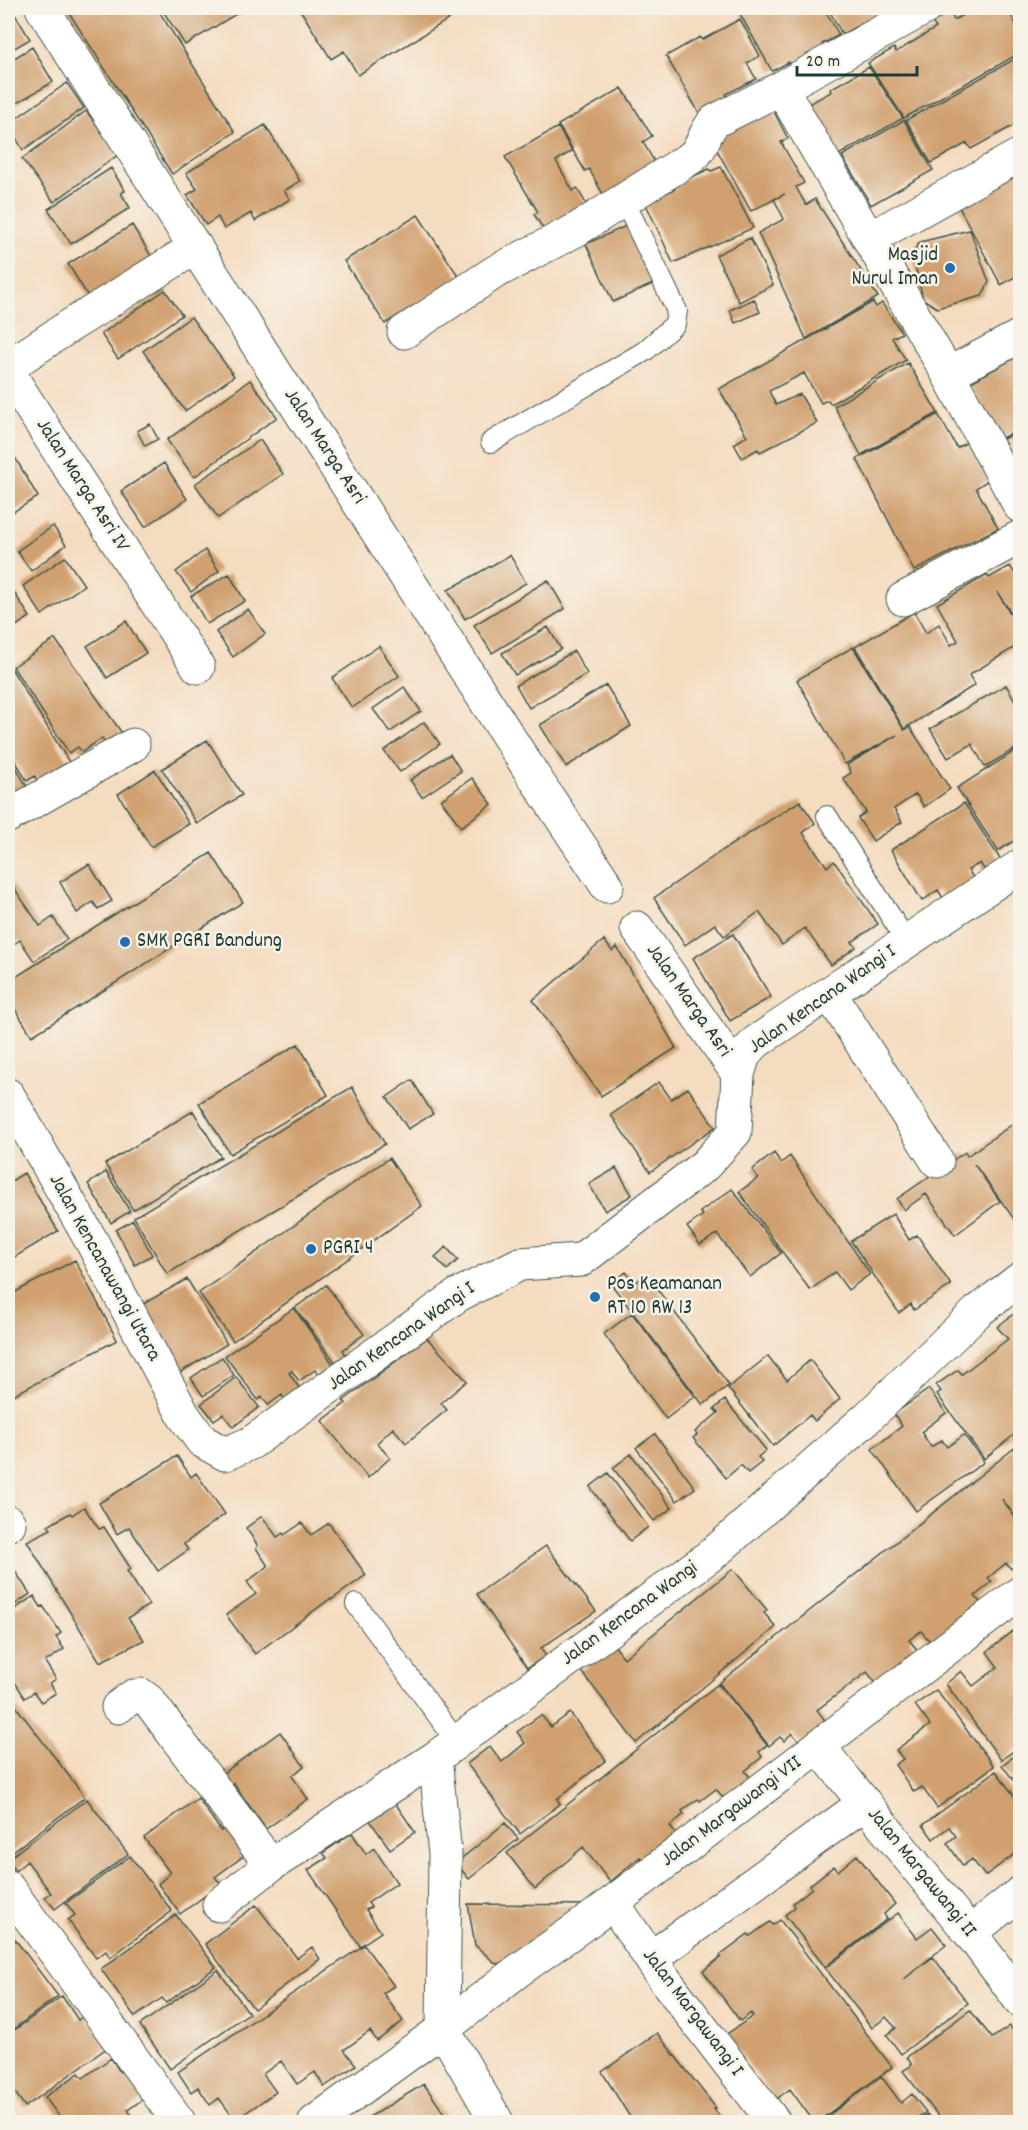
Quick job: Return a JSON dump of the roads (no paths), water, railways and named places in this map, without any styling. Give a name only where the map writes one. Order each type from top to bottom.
[{"type":"street","name":"Jalan Marga Asri","points":[[42,8],[527,765],[607,885]]},
{"type":"street","points":[[404,332],[495,272],[567,236],[694,156],[715,121],[782,88],[925,8]]},
{"type":"street","points":[[782,88],[948,374],[1020,506]]},
{"type":"street","points":[[869,239],[1020,156]]},
{"type":"street","name":"Jalan Marga Asri IV","points":[[196,247],[21,358],[12,367],[13,380],[198,667]]},
{"type":"street","points":[[948,374],[1020,336]]},
{"type":"street","points":[[903,599],[1020,537]]},
{"type":"street","points":[[8,816],[133,745]]},
{"type":"street","name":"Jalan Kencana Wangi I","points":[[202,1441],[225,1454],[251,1443],[458,1294],[488,1278],[520,1263],[581,1260],[705,1165],[735,1132],[738,1074],[744,1055],[756,1042],[1020,866]]},
{"type":"street","name":"Jalan Marga Asri","points":[[637,928],[738,1074]]},
{"type":"street","points":[[830,994],[937,1161]]},
{"type":"street","name":"Jalan Kencanawangi Utara","points":[[8,1095],[92,1242],[184,1416],[202,1441]]},
{"type":"street","name":"Jalan Kencana Wangi","points":[[219,1905],[271,1865],[446,1750],[715,1552],[867,1418],[977,1312],[1020,1279]]},
{"type":"street","name":"Jalan Margawangi VII","points":[[315,2122],[613,1903],[1020,1593]]},
{"type":"street","points":[[118,1707],[133,1696],[141,1695],[149,1701],[271,1865]]},
{"type":"street","name":"Jalan Margawangi II","points":[[819,1747],[970,1933],[1020,2000]]},
{"type":"street","points":[[446,1750],[443,2029],[497,2122]]},
{"type":"street","points":[[651,1958],[865,1803]]},
{"type":"street","points":[[8,1888],[179,2122]]},
{"type":"street","points":[[970,1933],[1020,1893]]},
{"type":"street","name":"Jalan Margawangi I","points":[[613,1903],[651,1958],[774,2122]]},
{"type":"lane","points":[[491,442],[645,351],[675,324],[677,312],[624,200]]},
{"type":"lane","points":[[827,816],[907,942]]},
{"type":"lane","points":[[356,1604],[446,1750]]},
{"type":"place","name":"Masjid Nurul Iman","points":[[950,268]]},
{"type":"place","name":"SMK PGRI Bandung","points":[[125,942]]},
{"type":"place","name":"PGRI 4","points":[[311,1249]]},
{"type":"place","name":"Pos Keamanan RT 10 RW 13","points":[[595,1297]]}]
